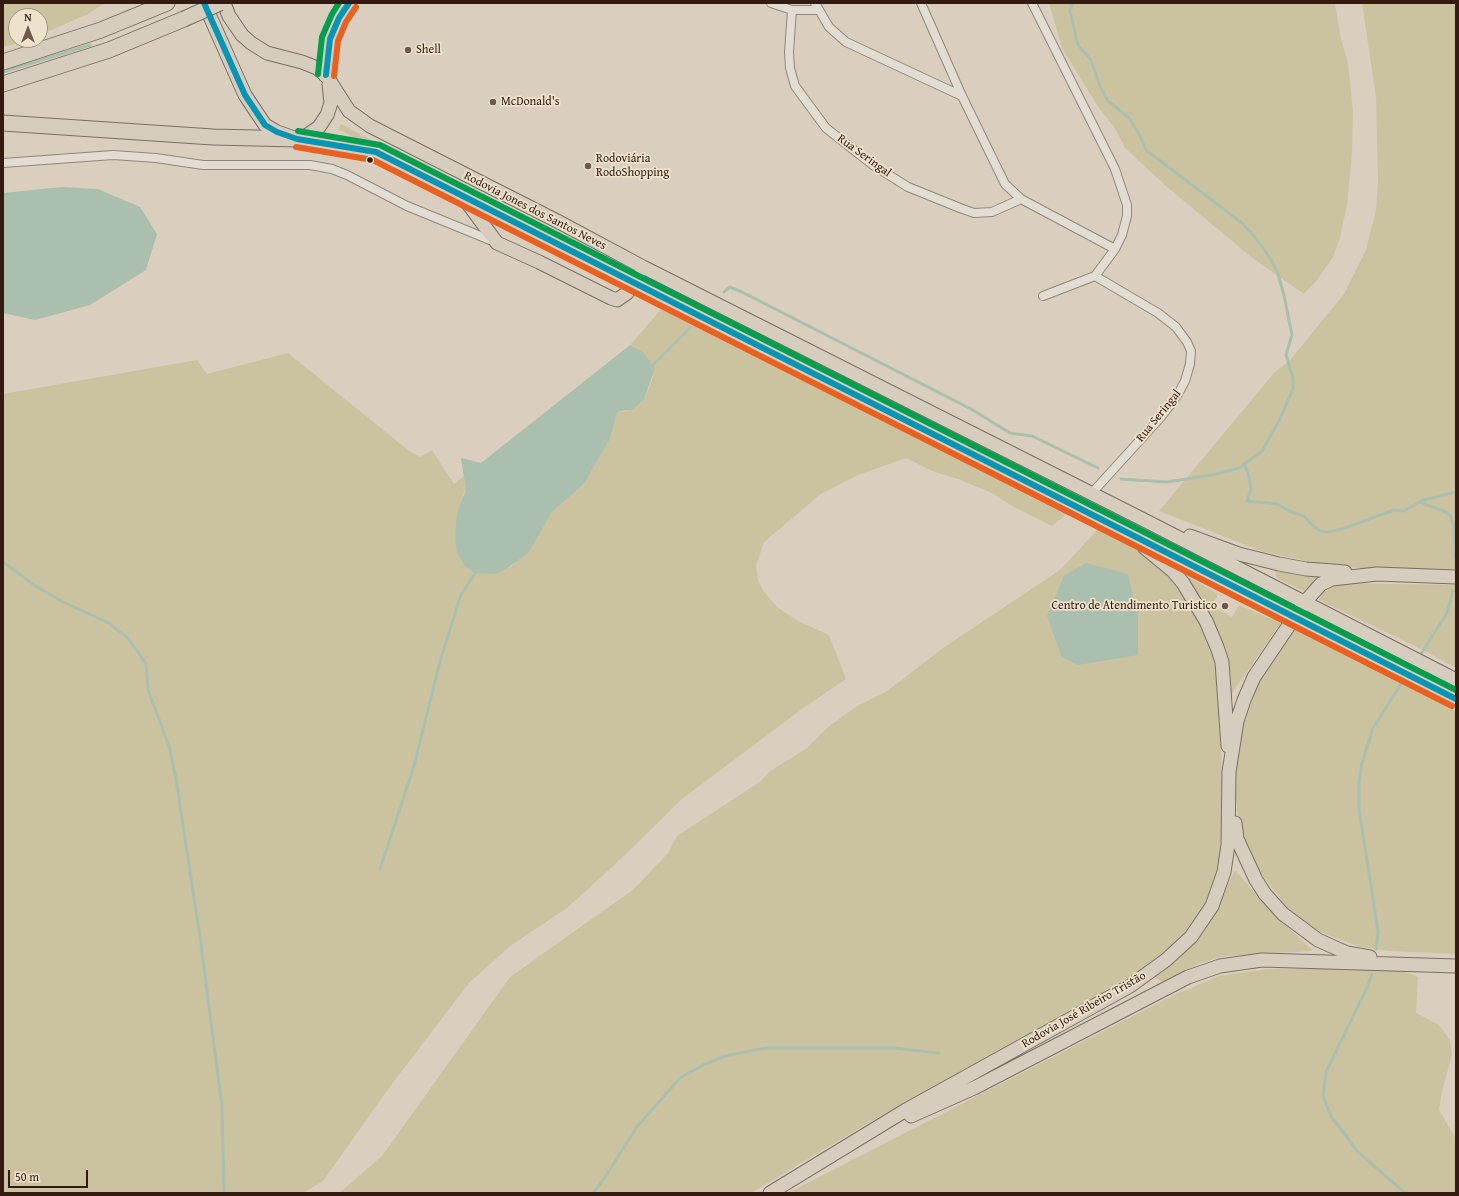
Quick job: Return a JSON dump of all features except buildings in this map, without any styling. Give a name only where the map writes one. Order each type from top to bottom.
[{"type":"highway","points":[[3,62],[95,32],[168,3]]},
{"type":"highway","points":[[3,84],[109,50],[220,3]]},
{"type":"highway","points":[[326,75],[330,39],[339,18],[349,3]]},
{"type":"highway","points":[[3,123],[213,138],[297,139]]},
{"type":"main road","name":"Rodovia Jones dos Santos Neves","points":[[204,3],[245,95],[265,125],[277,132],[297,139],[376,152],[1456,699]]},
{"type":"main road","name":"Rodovia Jones dos Santos Neves","points":[[224,3],[229,16],[242,35],[260,50],[307,64],[326,75],[349,111],[370,126],[559,222],[643,267],[1146,521],[1456,680]]},
{"type":"main road","points":[[297,139],[306,136],[319,127],[327,115],[331,103],[330,90],[326,75]]},
{"type":"main road","points":[[460,194],[497,243],[617,300],[627,293],[643,267]]},
{"type":"main road","points":[[1146,521],[1239,554],[1279,564],[1306,569],[1377,574]]},
{"type":"main road","points":[[1130,534],[1173,571],[1183,583],[1206,621],[1217,647],[1222,662],[1229,772]]},
{"type":"main road","name":"Rodovia José Ribeiro Tristão","points":[[770,1193],[906,1110],[1130,986],[1166,960],[1192,936],[1212,906],[1224,872],[1228,845],[1229,772],[1237,721],[1254,677],[1296,617],[1304,603],[1320,584],[1332,579],[1377,574],[1456,577]]},
{"type":"main road","points":[[1229,785],[1237,839],[1256,880],[1265,894],[1283,914],[1318,940],[1347,953],[1428,965]]},
{"type":"main road","name":"Rodovia José Ribeiro Tristão","points":[[870,1132],[909,1117],[974,1088],[1145,998],[1188,977],[1220,966],[1262,960],[1456,966]]},
{"type":"street","points":[[771,3],[792,10],[809,11],[817,6],[829,27],[846,42],[962,96]]},
{"type":"street","points":[[921,3],[962,96],[1005,184],[1021,199],[1115,249]]},
{"type":"street","points":[[1032,3],[1111,162],[1123,190],[1127,205],[1127,216],[1122,235],[1115,249],[1095,276],[1044,296]]},
{"type":"street","name":"Rua Seringal","points":[[792,10],[789,52],[790,68],[795,86],[826,128],[873,165],[908,187],[960,208],[974,213],[984,213],[1002,208],[1021,199]]},
{"type":"street","points":[[3,163],[113,155],[156,158],[203,165],[310,165],[332,169],[347,175],[407,206],[497,243]]},
{"type":"street","name":"Rua Seringal","points":[[1092,494],[1161,417],[1178,394],[1185,381],[1190,364],[1191,351],[1187,342],[1176,327],[1158,313],[1095,276]]},
{"type":"shaded area","points":[[3,3],[105,3],[88,14],[48,32],[48,8],[8,8],[8,46],[3,47]]},
{"type":"shaded area","points":[[1049,3],[1335,3],[1340,35],[1348,63],[1353,111],[1352,154],[1347,204],[1340,238],[1333,257],[1317,280],[1304,294],[1255,260],[1167,187],[1125,148],[1115,128],[1098,107],[1062,48]]},
{"type":"shaded area","points":[[1362,3],[1456,3],[1456,569],[1374,569],[1334,566],[1293,558],[1261,551],[1159,511],[1274,373],[1290,360],[1344,294],[1366,250],[1376,210],[1378,179],[1376,97]]},
{"type":"shaded area","points":[[341,124],[630,273],[626,278],[338,129]]},
{"type":"shaded area","points":[[62,187],[98,189],[140,207],[157,234],[146,270],[90,305],[35,320],[3,313],[3,193]]},
{"type":"shaded area","points":[[644,276],[1294,605],[1291,609],[640,283]]},
{"type":"shaded area","points":[[665,305],[1069,512],[1052,526],[1014,507],[992,493],[958,479],[932,471],[906,458],[858,475],[821,494],[764,542],[756,566],[758,580],[763,590],[777,607],[798,621],[829,635],[846,679],[802,709],[682,799],[624,856],[567,908],[510,946],[469,983],[389,1088],[323,1181],[303,1193],[3,1193],[3,394],[197,360],[207,374],[288,353],[408,450],[420,457],[432,450],[454,484],[464,476],[466,490],[463,495],[455,539],[495,574],[514,564],[535,540],[552,512],[584,484],[610,439],[616,412],[627,411],[644,399],[653,377],[636,348],[630,345]]},
{"type":"shaded area","points":[[630,345],[643,352],[655,368],[644,399],[633,409],[617,412],[610,439],[584,484],[552,512],[529,552],[505,570],[495,574],[474,573],[465,566],[457,553],[455,539],[457,513],[466,490],[461,458],[481,463]]},
{"type":"shaded area","points":[[1100,527],[1125,538],[1174,580],[1193,606],[1216,660],[1219,682],[1224,845],[1211,897],[1197,922],[1154,962],[1027,1038],[887,1112],[751,1193],[339,1193],[382,1156],[510,977],[634,889],[668,853],[677,836],[761,781],[769,772],[807,748],[828,727],[857,706],[887,691],[943,648],[1060,570]]},
{"type":"shaded area","points":[[1086,563],[1128,574],[1138,615],[1138,655],[1078,665],[1062,657],[1047,616],[1064,576]]},
{"type":"shaded area","points":[[1275,571],[1318,577],[1304,591],[1277,578]]},
{"type":"shaded area","points":[[1188,577],[1218,594],[1212,606],[1232,617],[1239,605],[1281,623],[1230,696],[1225,654],[1198,593]]},
{"type":"shaded area","points":[[1339,583],[1456,585],[1456,668],[1423,650],[1319,600],[1323,591]]},
{"type":"shaded area","points":[[1316,616],[1456,688],[1456,695],[1313,621]]},
{"type":"shaded area","points":[[1306,627],[1456,711],[1456,954],[1390,951],[1360,947],[1321,932],[1289,910],[1259,871],[1239,827],[1234,779],[1243,725],[1259,683],[1292,629]]},
{"type":"shaded area","points":[[1235,870],[1269,909],[1313,951],[1224,956],[1198,964],[1162,982],[1156,979],[1157,973],[1220,902]]},
{"type":"shaded area","points":[[1318,968],[1403,971],[1418,977],[1416,1013],[1439,1025],[1450,1040],[1452,1055],[1442,1092],[1439,1110],[1456,1139],[1456,1193],[788,1193],[1174,995],[1219,976],[1268,969]]},
{"type":"waterway","points":[[1072,3],[1070,11],[1078,45],[1091,60],[1100,86],[1108,101],[1129,118],[1140,136],[1146,150],[1242,223],[1255,237],[1272,261],[1277,271],[1284,295],[1292,335],[1286,355],[1293,378],[1293,389],[1280,419],[1262,451],[1239,468],[1212,475],[1167,482],[1121,479]]},
{"type":"waterway","points":[[3,72],[90,45]]},
{"type":"waterway","points":[[724,292],[730,287],[742,292],[971,409],[1010,433],[1032,436],[1098,468]]},
{"type":"waterway","points":[[651,367],[690,328]]},
{"type":"waterway","points":[[1244,464],[1249,476],[1251,489],[1247,501],[1277,504],[1289,511],[1304,516],[1313,526],[1321,531],[1328,532],[1342,529],[1394,510],[1404,511],[1423,500],[1456,492]]},
{"type":"waterway","points":[[1419,502],[1444,511],[1451,516],[1454,526],[1455,558]]},
{"type":"waterway","points":[[3,562],[37,587],[63,602],[107,622],[128,638],[146,664],[148,690],[169,746],[176,779],[201,944],[222,1107],[224,1193]]},
{"type":"waterway","points":[[380,869],[414,766],[439,665],[461,594],[477,571]]},
{"type":"waterway","points":[[1419,657],[1447,613],[1453,591]]},
{"type":"waterway","points":[[1376,949],[1378,931],[1359,809],[1359,781],[1362,763],[1373,728],[1405,678]]},
{"type":"waterway","points":[[1372,974],[1367,988],[1326,1072],[1323,1096],[1331,1116],[1358,1152],[1405,1193]]},
{"type":"waterway","points":[[593,1193],[604,1179],[636,1128],[680,1078],[703,1065],[725,1056],[765,1048],[894,1048],[939,1053]]},
{"type":"transit line","points":[[204,3],[245,95],[265,125],[277,132],[297,139],[376,152],[1456,699]]},
{"type":"transit line","points":[[318,74],[322,37],[332,14],[339,3]]},
{"type":"transit line","points":[[326,75],[330,39],[339,18],[349,3]]},
{"type":"transit line","points":[[334,76],[338,41],[346,22],[356,7]]},
{"type":"transit line","points":[[298,131],[380,145],[1456,690]]},
{"type":"transit line","points":[[296,147],[373,160],[1452,706]]},
{"type":"place","name":"Shell","points":[[408,50]]},
{"type":"place","name":"McDonald's","points":[[493,102]]},
{"type":"place","name":"Rodoviária RodoShopping","points":[[588,166]]},
{"type":"place","name":"Centro de Atendimento Turistico","points":[[1225,606]]}]
